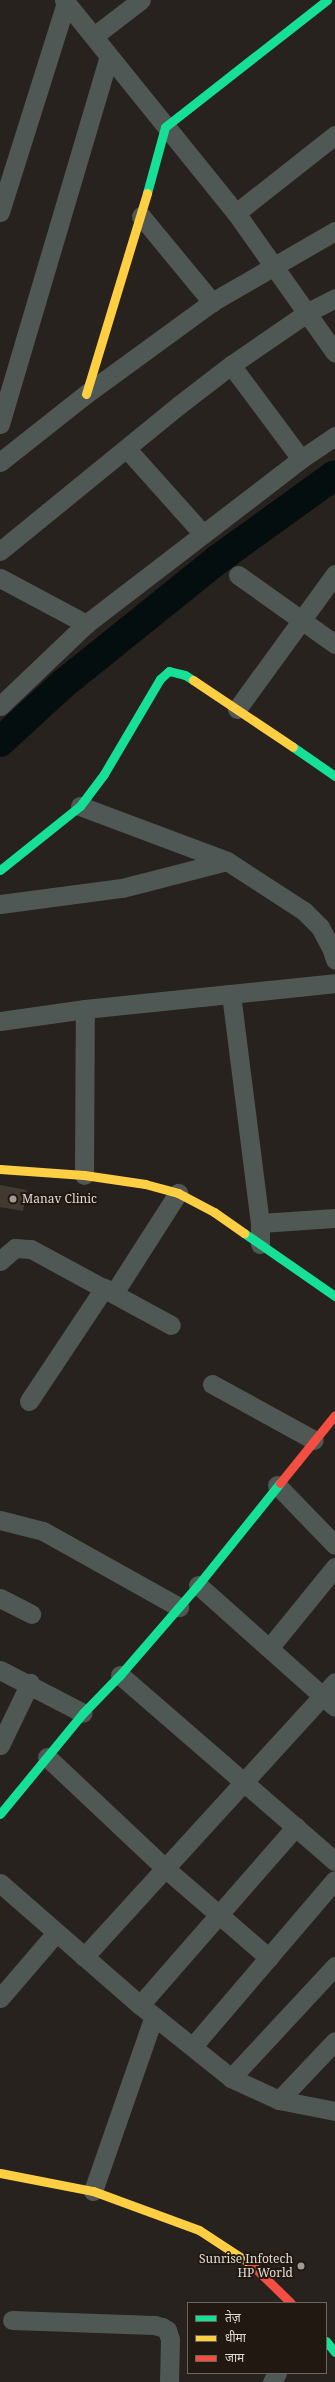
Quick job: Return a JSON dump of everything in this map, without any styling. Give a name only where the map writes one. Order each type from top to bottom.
[{"type":"street","points":[[94,36],[141,0]]},
{"type":"street","points":[[86,394],[141,216],[165,127],[327,0]]},
{"type":"street","points":[[65,1],[165,127],[236,213],[308,312],[335,354]]},
{"type":"street","points":[[0,212],[65,1]]},
{"type":"street","points":[[0,424],[109,57]]},
{"type":"street","points":[[236,213],[335,135]]},
{"type":"street","points":[[141,216],[212,302]]},
{"type":"street","points":[[0,462],[86,394],[212,302],[335,231]]},
{"type":"street","points":[[0,551],[128,449],[179,405],[231,365],[308,312],[335,298]]},
{"type":"street","points":[[231,365],[301,459]]},
{"type":"street","points":[[0,706],[86,624],[301,459],[335,436]]},
{"type":"street","points":[[128,449],[203,534]]},
{"type":"street","points":[[237,708],[335,574]]},
{"type":"street","points":[[238,576],[335,644]]},
{"type":"street","points":[[0,578],[86,624]]},
{"type":"street","points":[[0,870],[80,806],[104,774],[160,679],[166,673],[174,672],[185,675],[237,708],[335,776]]},
{"type":"street","points":[[80,806],[227,861],[304,911],[320,927],[332,950],[335,960]]},
{"type":"street","points":[[0,904],[122,888],[227,861]]},
{"type":"street","points":[[0,1021],[85,1010],[335,983]]},
{"type":"street","points":[[231,994],[260,1223],[260,1244]]},
{"type":"street","points":[[84,1175],[85,1010]]},
{"type":"street","points":[[0,1169],[84,1175],[145,1184],[178,1193],[214,1212],[335,1296]]},
{"type":"street","points":[[29,1401],[178,1193]]},
{"type":"street","points":[[260,1223],[335,1218]]},
{"type":"street","points":[[0,1261],[15,1248],[31,1249],[171,1325]]},
{"type":"street","points":[[212,1384],[314,1440]]},
{"type":"street","points":[[3,1805],[47,1757],[83,1713],[120,1675],[179,1607],[277,1485],[335,1416]]},
{"type":"street","points":[[277,1485],[335,1545]]},
{"type":"street","points":[[0,1520],[43,1531],[179,1607]]},
{"type":"street","points":[[270,1647],[335,1567]]},
{"type":"street","points":[[198,1584],[329,1701]]},
{"type":"street","points":[[0,1598],[31,1614]]},
{"type":"street","points":[[0,1670],[30,1683],[83,1713]]},
{"type":"street","points":[[120,1675],[335,1861]]},
{"type":"street","points":[[84,1957],[166,1869],[243,1780],[329,1701],[335,1682]]},
{"type":"street","points":[[0,1745],[30,1683]]},
{"type":"street","points":[[47,1757],[166,1869],[220,1914],[269,1958]]},
{"type":"street","points":[[93,2191],[147,2011],[220,1914],[296,1826]]},
{"type":"street","points":[[193,2046],[335,1880]]},
{"type":"street","points":[[0,1883],[147,2011],[193,2046],[231,2078],[279,2100],[335,2111]]},
{"type":"street","points":[[0,1998],[56,1933]]},
{"type":"street","points":[[231,2078],[335,1966]]},
{"type":"street","points":[[279,2100],[335,2041]]},
{"type":"street","points":[[0,2173],[93,2191],[199,2230],[258,2269],[290,2302]]},
{"type":"street","points":[[12,2320],[154,2325],[162,2327],[167,2330],[170,2339],[168,2382]]},
{"type":"street","points":[[327,2342],[335,2352]]},
{"type":"building","points":[[0,1185],[27,1190],[23,1211],[0,1207]]},
{"type":"waterway","points":[[0,742],[63,684],[217,560],[335,475]]},
{"type":"traffic: fast","points":[[147,193],[165,127],[327,0]]},
{"type":"traffic: fast","points":[[0,870],[80,806],[104,774],[160,679],[169,671],[185,675],[193,680]]},
{"type":"traffic: fast","points":[[293,747],[335,776]]},
{"type":"traffic: fast","points":[[244,1233],[335,1296]]},
{"type":"traffic: fast","points":[[0,1814],[83,1713],[120,1675],[198,1585],[280,1483]]},
{"type":"traffic: fast","points":[[327,2342],[335,2352]]},
{"type":"traffic: slow","points":[[86,394],[147,193]]},
{"type":"traffic: slow","points":[[193,680],[293,747]]},
{"type":"traffic: slow","points":[[0,1169],[84,1175],[145,1184],[178,1193],[214,1212],[244,1233]]},
{"type":"traffic: slow","points":[[0,2173],[93,2191],[199,2230],[251,2264]]},
{"type":"traffic: jam","points":[[280,1483],[335,1415]]},
{"type":"traffic: jam","points":[[251,2264],[290,2302]]},
{"type":"place","name":"Manav Clinic","points":[[13,1199]]},
{"type":"place","name":"Sunrise Infotech HP World","points":[[301,2266]]}]
